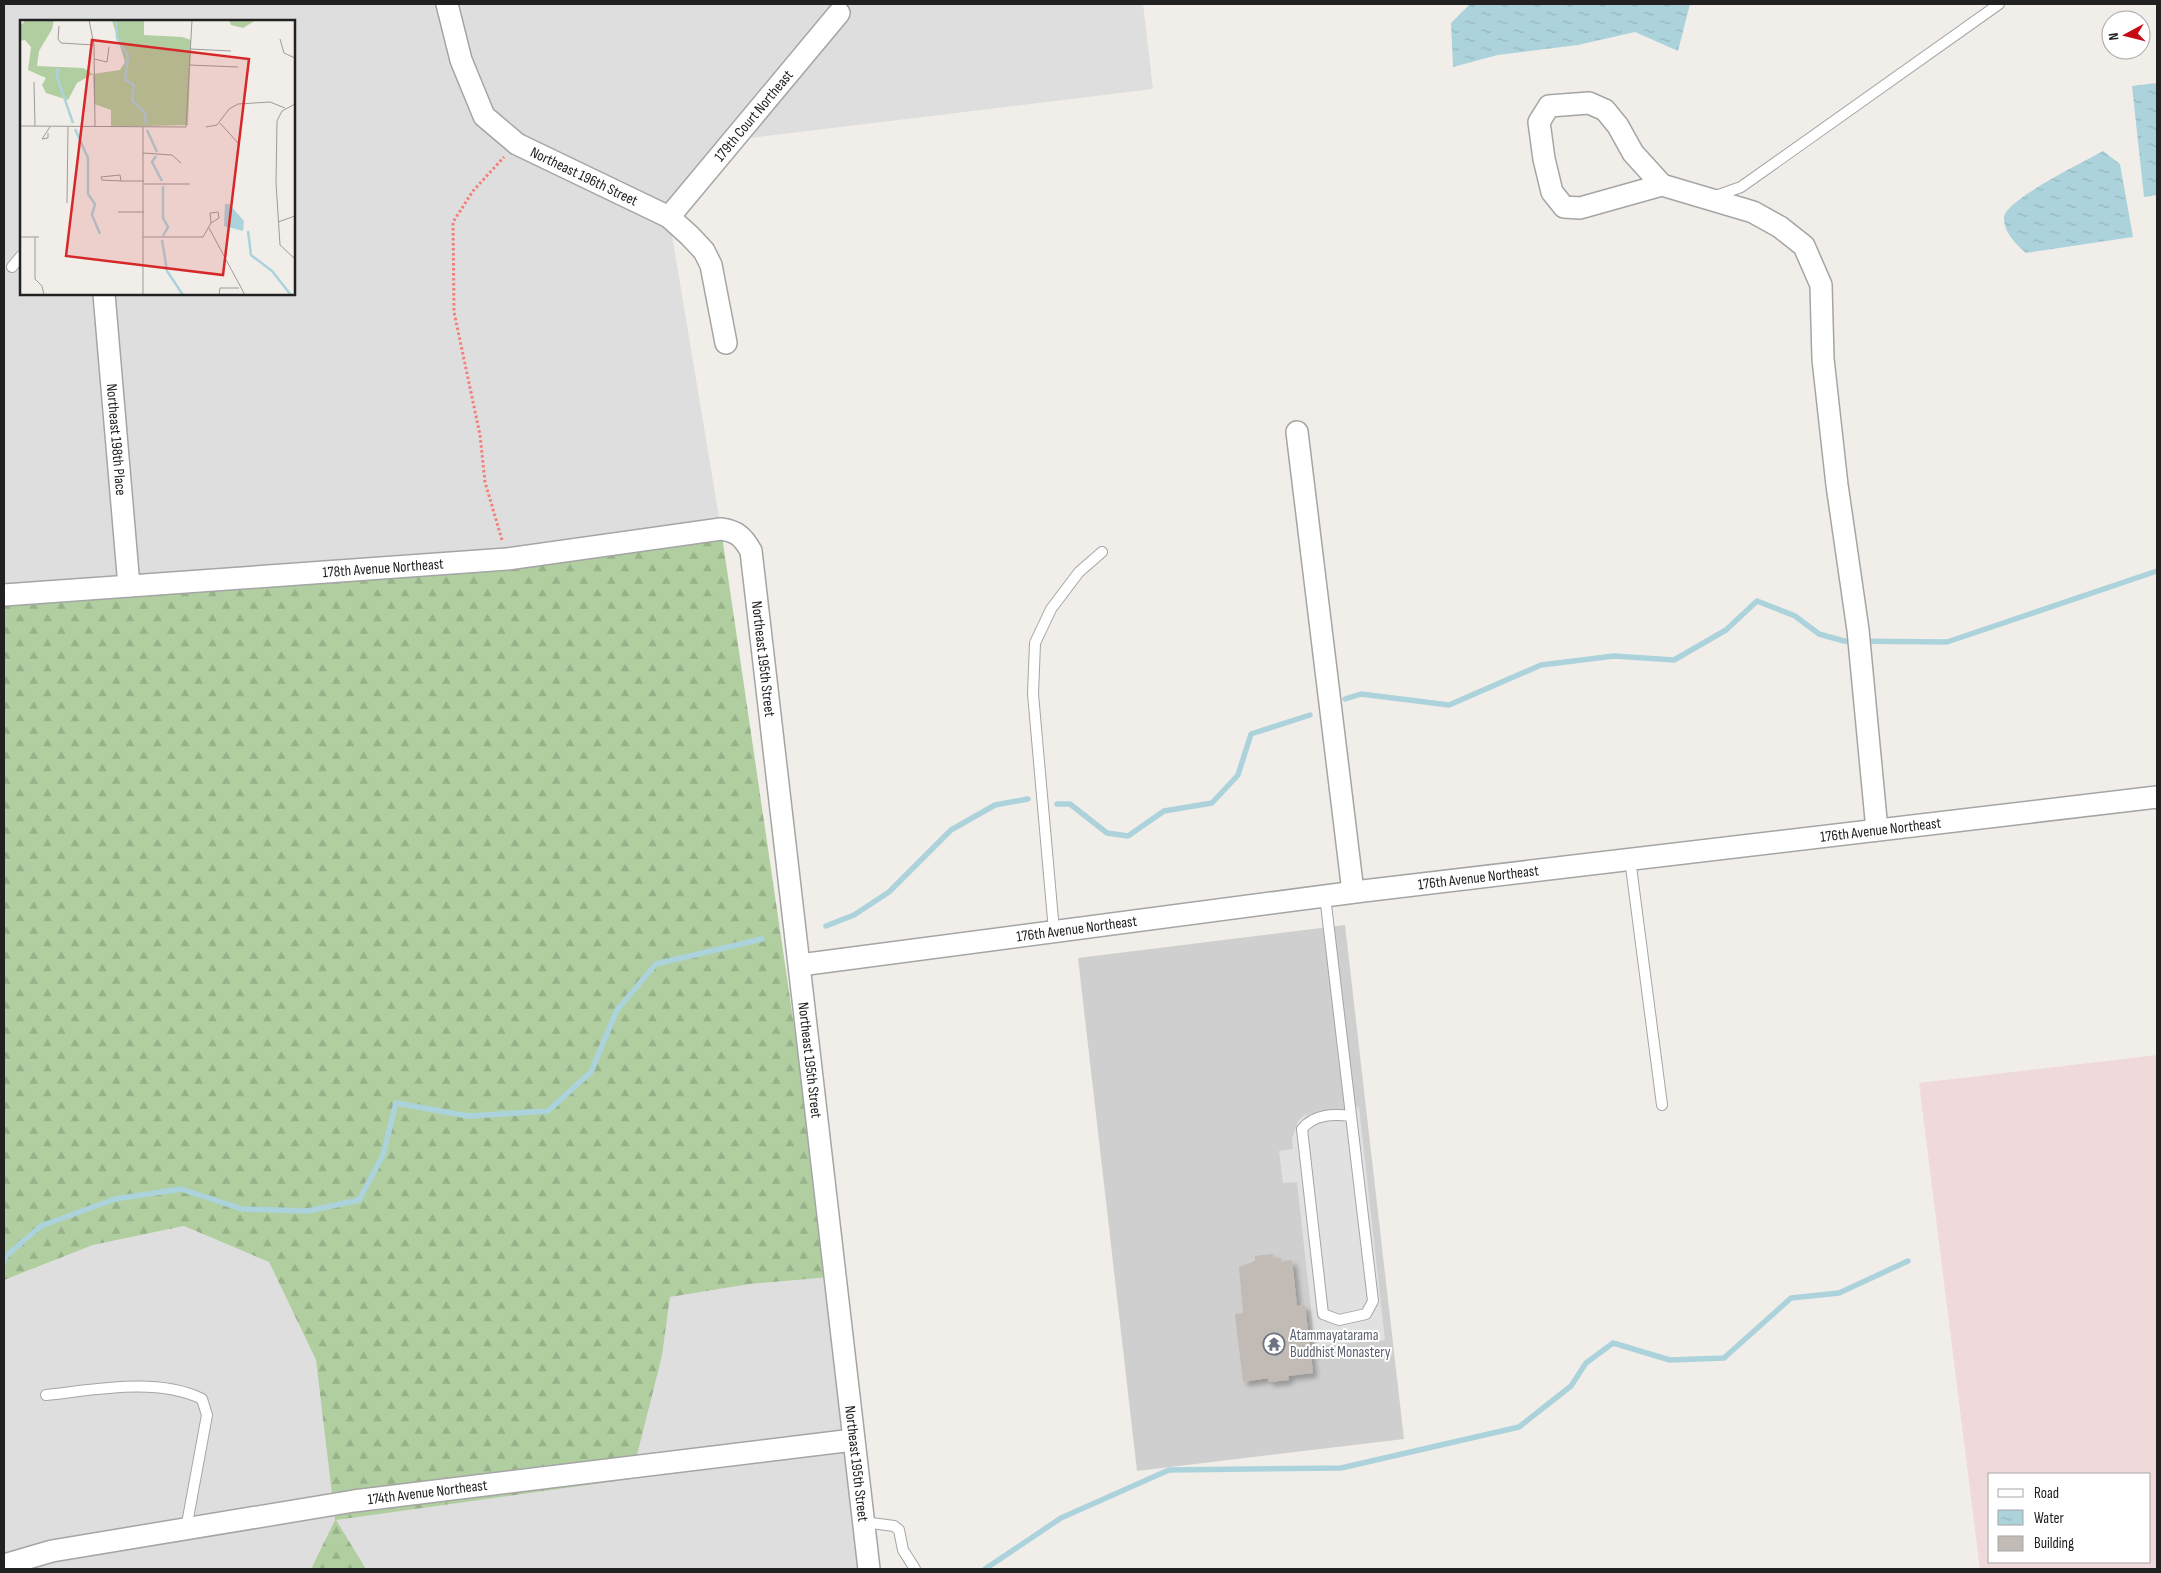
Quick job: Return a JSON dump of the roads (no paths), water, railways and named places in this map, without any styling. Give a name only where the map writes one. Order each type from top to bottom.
[{"type":"street","name":"Northeast 196th Street","points":[[447,4],[461,60],[484,116],[517,144],[669,218],[704,251],[712,265],[726,343]]},
{"type":"street","name":"179th Court Northeast","points":[[669,218],[839,13]]},
{"type":"street","points":[[1662,185],[1580,208],[1564,207],[1552,192],[1544,159],[1539,122],[1549,106],[1589,103],[1605,110],[1618,126],[1633,153],[1662,185],[1753,212],[1780,227],[1804,246],[1821,285],[1823,359],[1837,484],[1858,630],[1877,830]]},
{"type":"street","name":"Northeast 198th Place","points":[[104,295],[129,586]]},
{"type":"street","points":[[1297,432],[1353,892]]},
{"type":"street","name":"178th Avenue Northeast","points":[[4,595],[508,559],[721,529],[738,534],[751,551]]},
{"type":"street","name":"Northeast 195th Street","points":[[751,551],[800,964],[853,1440],[870,1569]]},
{"type":"street","name":"176th Avenue Northeast","points":[[800,964],[1353,892],[2157,797]]},
{"type":"street","name":"174th Avenue Northeast","points":[[4,1564],[46,1561],[186,1529],[354,1500],[853,1440]]},
{"type":"lane","points":[[1708,199],[1741,186],[1999,4]]},
{"type":"lane","points":[[12,267],[20,257]]},
{"type":"lane","points":[[1054,931],[1033,694],[1035,643],[1051,609],[1079,572],[1102,552]]},
{"type":"lane","points":[[1630,859],[1662,1106]]},
{"type":"lane","points":[[1325,896],[1373,1301],[1366,1314],[1339,1320],[1323,1314],[1302,1129],[1308,1122],[1319,1117],[1333,1114],[1351,1116]]},
{"type":"lane","points":[[46,1396],[132,1386],[189,1393],[202,1399],[208,1416],[186,1529]]},
{"type":"lane","points":[[864,1522],[894,1526],[899,1530],[902,1550],[915,1569]]},
{"type":"water","points":[[1470,4],[1690,4],[1678,51],[1635,32],[1578,45],[1498,55],[1453,67],[1451,23]]},
{"type":"water","points":[[2157,83],[2157,195],[2144,197],[2132,86]]},
{"type":"water","points":[[2103,151],[2120,164],[2133,237],[2026,253],[2006,229],[2004,218],[2008,210],[2017,201],[2031,192]]},
{"type":"waterway","points":[[1345,699],[1361,694],[1449,705],[1541,665],[1614,656],[1674,660],[1726,630],[1757,601],[1795,616],[1819,634],[1844,641],[1947,642],[2157,571]]},
{"type":"waterway","points":[[1057,804],[1070,804],[1107,833],[1128,836],[1164,811],[1212,803],[1238,775],[1251,734],[1310,715]]},
{"type":"waterway","points":[[826,926],[854,915],[889,892],[951,830],[995,805],[1028,799]]},
{"type":"waterway","points":[[4,1262],[7,1255],[41,1226],[115,1199],[181,1189],[242,1209],[308,1211],[359,1200],[383,1155],[396,1103],[468,1116],[548,1111],[591,1072],[617,1010],[656,964],[762,939]]},
{"type":"waterway","points":[[985,1569],[1061,1518],[1169,1470],[1341,1468],[1519,1427],[1571,1386],[1586,1363],[1613,1343],[1670,1360],[1724,1358],[1791,1298],[1839,1293],[1908,1261]]},
{"type":"place","name":"Atammayatarama Buddhist Monastery","points":[[1274,1344]]}]
